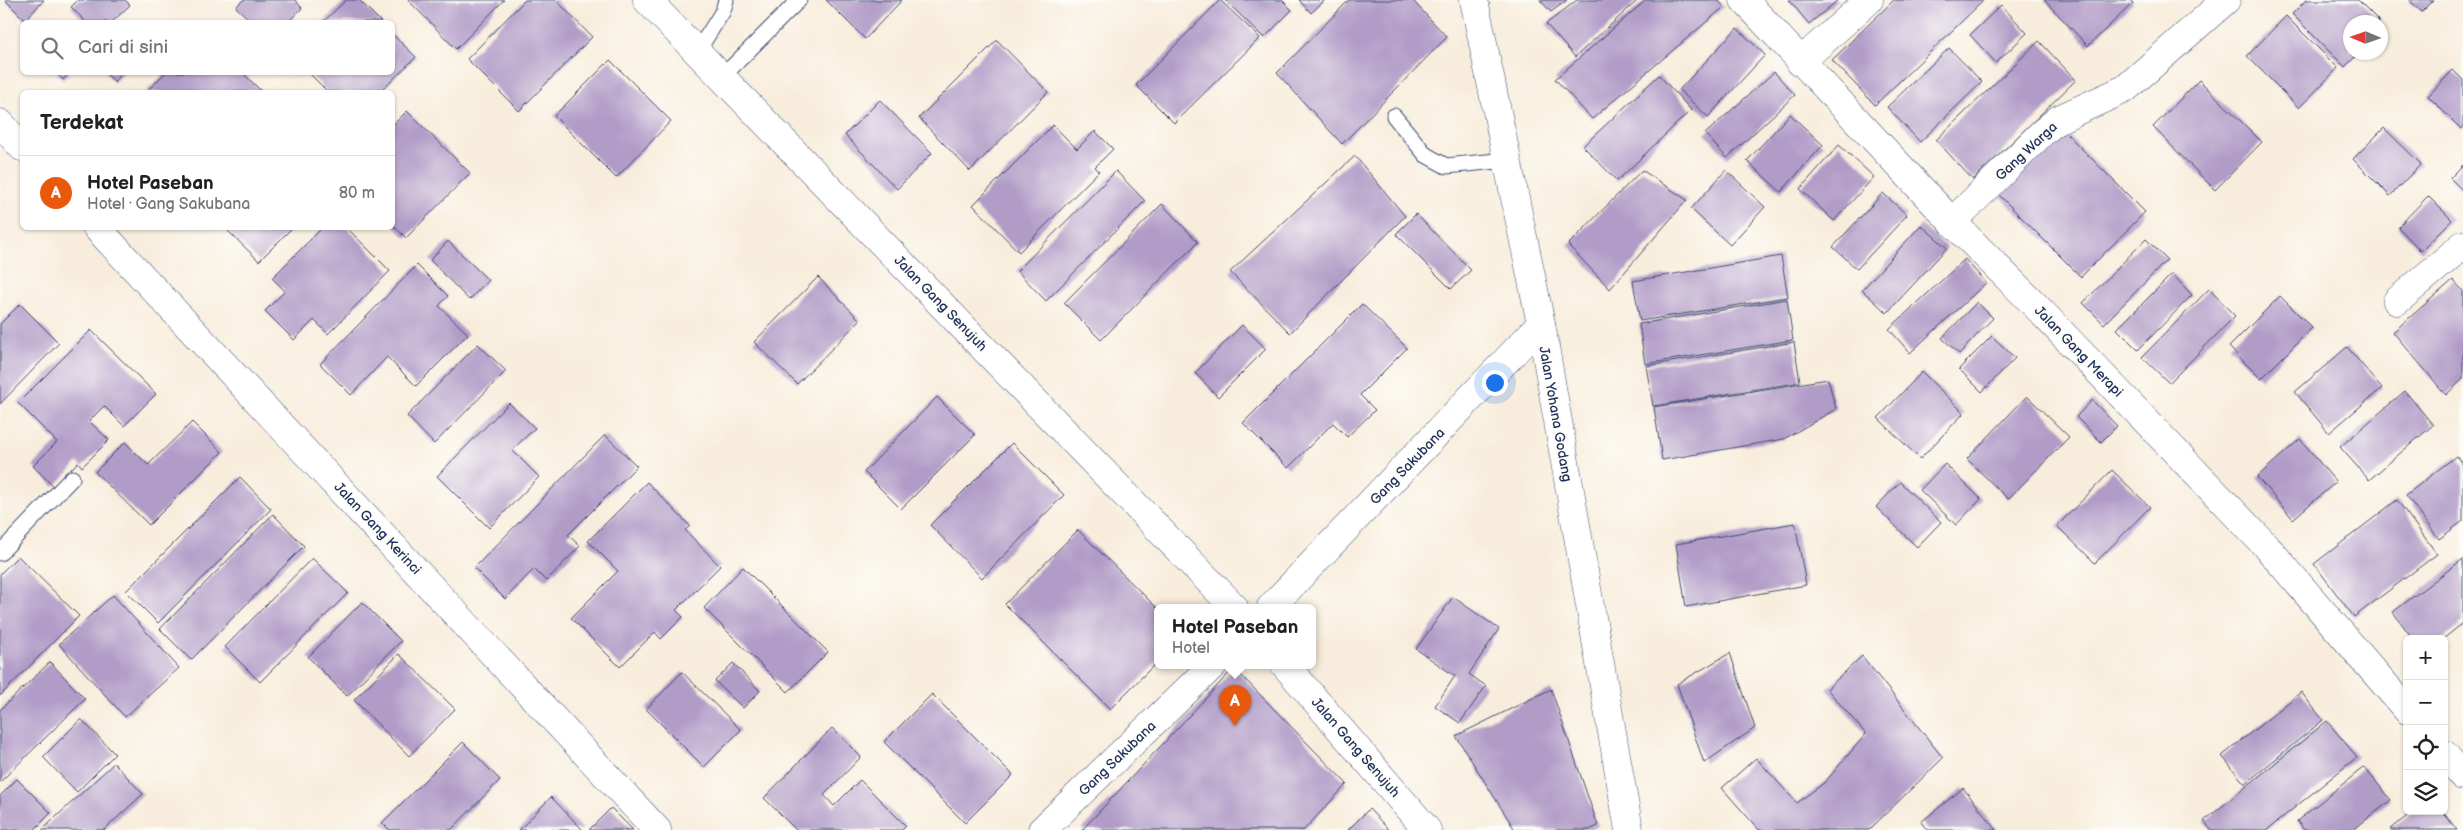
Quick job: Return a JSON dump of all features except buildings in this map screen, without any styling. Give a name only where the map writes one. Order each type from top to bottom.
[{"type":"street","name":"Jalan Gang Senujuh","points":[[647,0],[1231,604]]},
{"type":"street","name":"Jalan Yohana Godang","points":[[1474,0],[1541,324],[1629,830]]},
{"type":"street","name":"Jalan Gang Merapi","points":[[1744,0],[1800,62],[1952,222],[2032,302],[2267,547],[2403,705]]},
{"type":"street","points":[[1800,62],[1869,0]]},
{"type":"street","name":"Gang Warga","points":[[1952,222],[2043,132],[2059,119],[2125,88],[2226,0]]},
{"type":"street","points":[[0,123],[20,145]]},
{"type":"street","name":"Jalan Gang Kerinci","points":[[99,230],[657,830]]},
{"type":"street","points":[[2397,301],[2463,245]]},
{"type":"street","name":"Gang Sakubana","points":[[1275,604],[1541,324]]},
{"type":"street","name":"Gang Sakubana","points":[[1042,830],[1209,669]]},
{"type":"street","name":"Jalan Gang Senujuh","points":[[1288,669],[1427,830]]},
{"type":"street","points":[[2448,758],[2463,775]]},
{"type":"lane","points":[[697,52],[723,11],[726,0]]},
{"type":"lane","points":[[722,77],[800,0]]},
{"type":"lane","points":[[1394,116],[1426,155],[1446,166],[1507,160]]},
{"type":"lane","points":[[0,552],[72,478]]},
{"type":"place","name":"Hotel Paseban","points":[[1235,726]]}]
